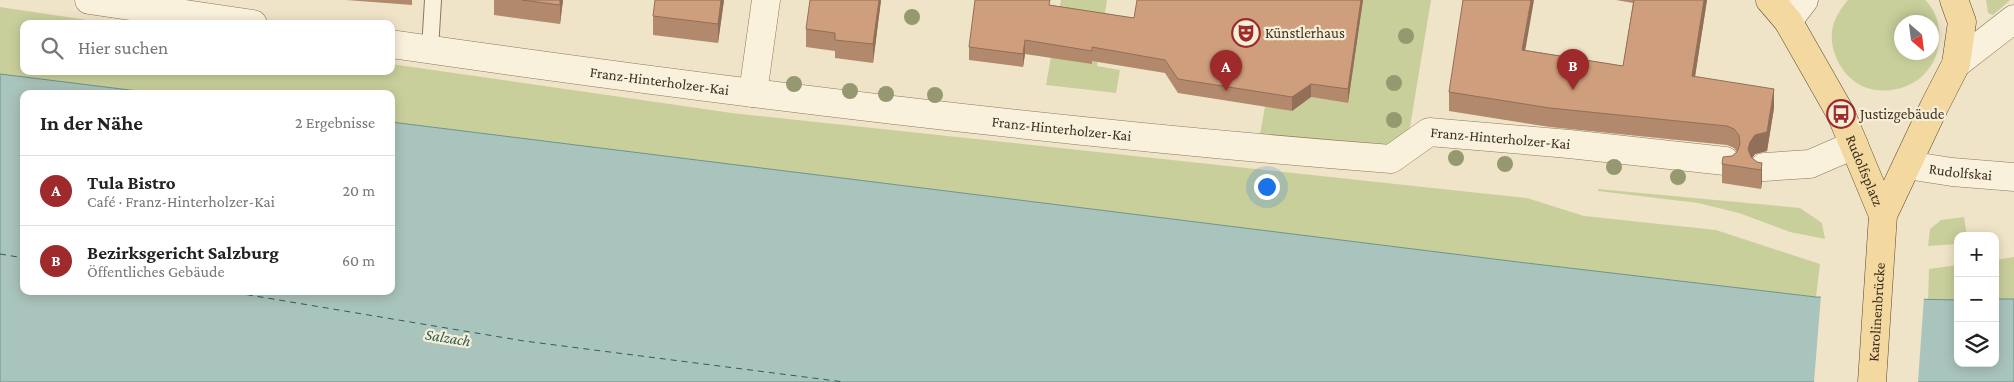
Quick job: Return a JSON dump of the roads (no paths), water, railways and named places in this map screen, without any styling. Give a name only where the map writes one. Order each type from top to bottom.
[{"type":"main road","name":"Rudolfsplatz","points":[[1770,0],[1796,10],[1883,215]]},
{"type":"main road","name":"Rudolfsplatz","points":[[1882,243],[1883,215],[1956,64],[1962,22],[1954,0]]},
{"type":"main road","name":"Karolinenbrücke","points":[[1872,382],[1882,243]]},
{"type":"street","points":[[89,0],[226,20]]},
{"type":"street","points":[[753,93],[766,0]]},
{"type":"street","name":"Rudolfsplatz","points":[[1956,64],[2014,19]]},
{"type":"street","name":"Franz-Hinterholzer-Kai","points":[[395,45],[753,93],[1220,145],[1391,159],[1428,132],[1569,144],[1725,161]]},
{"type":"street","points":[[1764,167],[1810,164],[1854,145]]},
{"type":"street","name":"Rudolfskai","points":[[1907,166],[2014,177]]},
{"type":"lane","points":[[430,49],[433,0]]},
{"type":"water","name":"Salzach","points":[[0,74],[130,90],[20,90],[20,295],[395,295],[395,122],[1518,262],[1816,297],[1954,300],[1954,367],[1999,367],[1999,299],[2014,299],[2014,382],[0,382]]},
{"type":"place","name":"Künstlerhaus","points":[[1246,33]]},
{"type":"place","name":"Bezirksgericht Salzburg","points":[[1573,90]]},
{"type":"place","name":"Tula Bistro","points":[[1226,91]]},
{"type":"place","name":"Justizgebäude","points":[[1841,114]]}]
